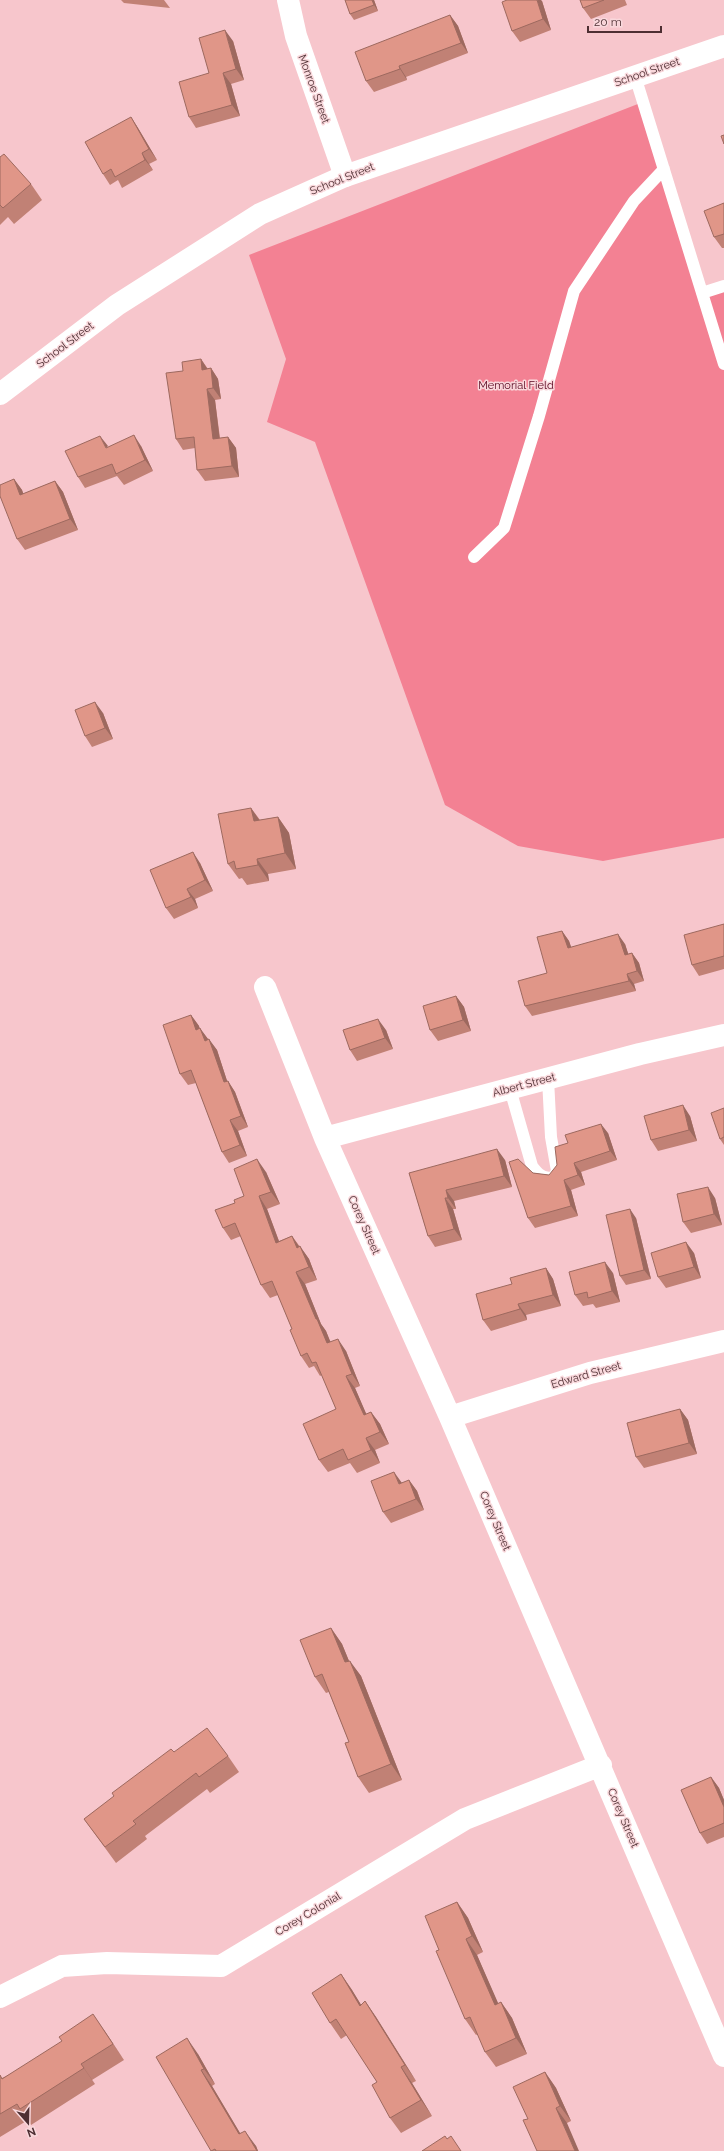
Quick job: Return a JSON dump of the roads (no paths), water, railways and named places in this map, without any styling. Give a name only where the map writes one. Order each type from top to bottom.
[{"type":"street","name":"Monroe Street","points":[[288,0],[296,36],[345,176]]},
{"type":"street","name":"School Street","points":[[0,394],[117,306],[260,214],[345,176],[724,46]]},
{"type":"street","name":"Corey Street","points":[[265,987],[325,1138],[450,1417],[601,1765],[724,2056]]},
{"type":"street","name":"Albert Street","points":[[325,1138],[724,1034]]},
{"type":"street","name":"Edward Street","points":[[450,1417],[590,1373],[724,1341]]},
{"type":"street","name":"Corey Colonial","points":[[0,1997],[62,1966],[107,1963],[221,1966],[465,1818],[601,1765]]},
{"type":"lane","points":[[635,76],[724,364]]},
{"type":"lane","points":[[474,557],[504,528],[539,416],[574,291],[634,201],[664,169]]},
{"type":"lane","points":[[702,293],[724,286]]},
{"type":"lane","points":[[510,1089],[532,1166],[538,1174],[546,1178],[553,1178],[557,1171],[550,1138],[548,1079]]},
{"type":"park label","name":"Memorial Field","points":[[516,385]]}]
